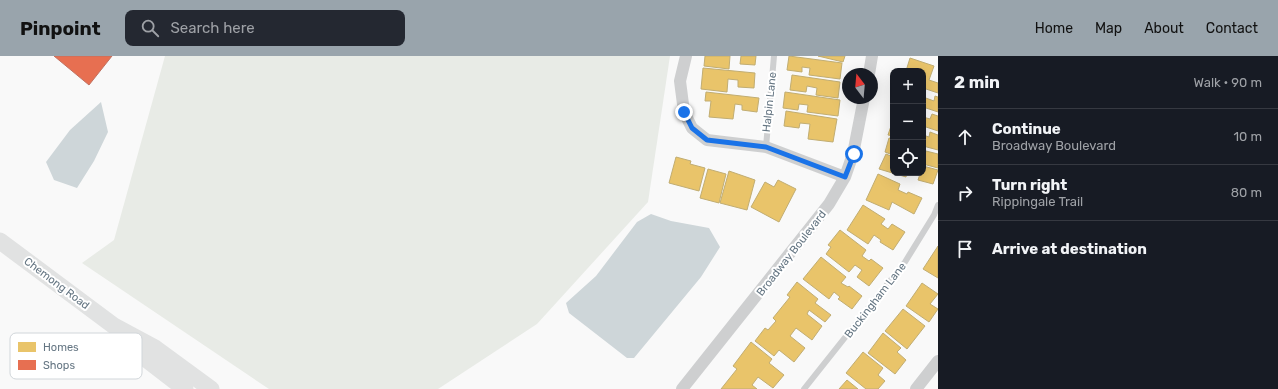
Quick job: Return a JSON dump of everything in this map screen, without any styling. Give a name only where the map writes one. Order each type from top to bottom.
[{"type":"main road","name":"Chemong Road","points":[[0,241],[114,326],[127,333]]},
{"type":"main road","name":"Chemong Road","points":[[114,326],[118,333]]},
{"type":"main road","name":"Chemong Road","points":[[142,341],[155,348],[211,389]]},
{"type":"main road","name":"Chemong Road","points":[[142,356],[185,389]]},
{"type":"street","points":[[686,56],[680,81],[684,112],[692,128],[707,140],[766,147],[845,177]]},
{"type":"street","points":[[870,68],[872,56]]},
{"type":"street","name":"Broadway Boulevard","points":[[682,389],[829,204],[845,177],[854,154],[863,104]]},
{"type":"street","points":[[916,389],[937,365]]},
{"type":"lane","name":"Halpin Lane","points":[[766,147],[774,56]]},
{"type":"lane","name":"Buckingham Lane","points":[[804,389],[905,262],[934,215],[938,205]]},
{"type":"shaded area","points":[[165,56],[670,56],[648,202],[537,324],[438,389],[269,389],[82,263],[114,240]]},
{"type":"shaded area","points":[[101,102],[108,132],[94,161],[77,188],[54,180],[46,162],[70,130]]},
{"type":"shaded area","points":[[651,214],[671,221],[709,228],[720,247],[701,277],[634,358],[627,358],[569,313],[566,303],[596,276],[637,222]]},
{"type":"building: Homes","points":[[705,56],[730,56],[729,69],[704,66]]},
{"type":"building: Homes","points":[[741,56],[756,56],[755,65],[740,64]]},
{"type":"building: Homes","points":[[789,56],[842,63],[840,79],[809,75],[810,68],[802,67],[802,72],[787,70]]},
{"type":"building: Homes","points":[[818,56],[845,56],[843,62]]},
{"type":"building: Homes","points":[[910,58],[934,66],[929,80],[938,83],[938,93],[926,89],[926,68],[907,68]]},
{"type":"building: Homes","points":[[703,68],[755,73],[754,88],[738,87],[738,80],[728,79],[727,92],[701,89]]},
{"type":"building: Homes","points":[[792,75],[840,82],[838,98],[816,95],[817,88],[807,86],[806,92],[790,90]]},
{"type":"building: Homes","points":[[706,92],[759,98],[757,112],[742,110],[742,105],[735,104],[733,119],[709,117],[711,101],[705,101]]},
{"type":"building: Homes","points":[[785,92],[840,100],[838,116],[807,112],[808,105],[799,104],[798,110],[783,108]]},
{"type":"building: Homes","points":[[935,96],[938,97],[938,112],[926,108],[926,98],[934,101]]},
{"type":"building: Homes","points":[[786,111],[837,119],[833,142],[808,139],[810,124],[800,123],[799,128],[784,126]]},
{"type":"building: Homes","points":[[932,114],[938,116],[938,131],[926,127],[926,118],[930,119]]},
{"type":"building: Homes","points":[[930,132],[938,135],[938,150],[926,147],[926,136],[929,137]]},
{"type":"building: Homes","points":[[889,138],[890,138],[890,154],[885,152]]},
{"type":"building: Homes","points":[[926,151],[938,154],[938,168],[926,165]]},
{"type":"building: Homes","points":[[886,154],[890,156],[890,172],[879,169]]},
{"type":"building: Homes","points":[[676,157],[691,161],[690,164],[705,168],[699,191],[669,183]]},
{"type":"building: Homes","points":[[926,167],[938,170],[933,184],[918,180],[919,176],[926,176]]},
{"type":"building: Homes","points":[[708,169],[726,174],[719,203],[700,198]]},
{"type":"building: Homes","points":[[729,171],[755,180],[747,210],[720,203]]},
{"type":"building: Homes","points":[[878,174],[900,184],[898,190],[907,194],[908,192],[922,198],[914,214],[892,202],[889,210],[866,200]]},
{"type":"building: Homes","points":[[778,180],[796,189],[779,222],[751,207],[765,182],[774,187]]},
{"type":"building: Homes","points":[[863,205],[885,219],[881,224],[888,229],[892,224],[905,232],[893,250],[880,242],[881,240],[874,235],[868,244],[847,230]]},
{"type":"building: Homes","points":[[840,230],[866,250],[862,256],[869,261],[871,259],[883,268],[869,286],[857,277],[862,270],[855,265],[849,272],[826,254],[831,247],[828,245]]},
{"type":"building: Homes","points":[[938,246],[938,278],[923,269]]},
{"type":"building: Homes","points":[[821,257],[846,277],[841,283],[848,287],[849,286],[862,296],[852,309],[838,299],[840,297],[834,292],[829,299],[803,279]]},
{"type":"building: Homes","points":[[797,282],[818,299],[815,303],[831,315],[825,322],[809,310],[807,314],[822,326],[812,340],[796,328],[790,336],[805,348],[794,362],[779,350],[774,356],[755,341],[765,328],[768,330],[776,321],[773,318],[790,297],[787,295]]},
{"type":"building: Homes","points":[[922,283],[938,294],[930,304],[938,309],[929,322],[906,306]]},
{"type":"building: Homes","points":[[903,309],[925,326],[907,349],[885,331]]},
{"type":"building: Homes","points":[[883,333],[901,348],[897,352],[906,360],[895,374],[868,353]]},
{"type":"building: Homes","points":[[751,342],[772,359],[769,363],[784,375],[773,388],[758,377],[752,385],[757,389],[721,389],[737,369],[733,366]]},
{"type":"building: Homes","points":[[863,352],[883,368],[878,375],[885,381],[878,389],[866,389],[846,373]]},
{"type":"building: Homes","points":[[847,380],[858,389],[839,389]]},
{"type":"building: Shops","points":[[54,56],[112,56],[89,85]]},
{"type":"route","points":[[684,112],[692,128],[707,140],[766,147],[845,177],[854,154]]}]
